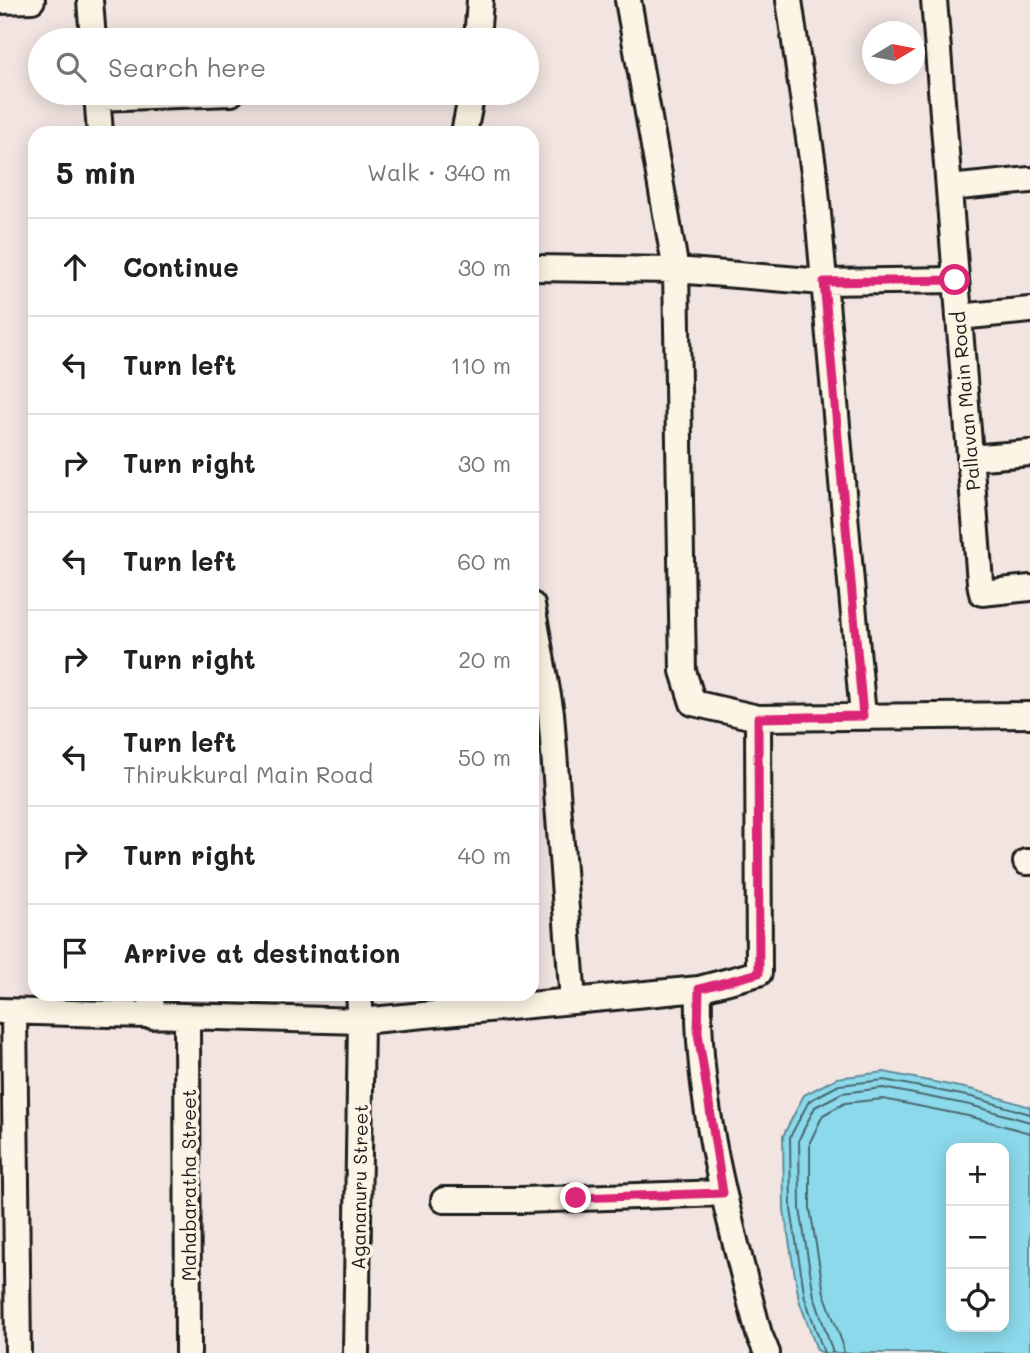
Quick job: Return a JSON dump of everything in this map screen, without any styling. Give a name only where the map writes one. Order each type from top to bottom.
[{"type":"street","points":[[0,1],[32,0]]},
{"type":"street","points":[[90,0],[92,28]]},
{"type":"street","points":[[478,28],[480,0]]},
{"type":"street","points":[[628,0],[676,270],[683,671],[693,703],[758,718],[1030,715]]},
{"type":"street","points":[[789,0],[815,180],[863,716]]},
{"type":"street","name":"Pallavan Main Road","points":[[934,0],[982,593],[1030,588]]},
{"type":"street","points":[[98,105],[99,126]]},
{"type":"street","points":[[465,126],[470,105]]},
{"type":"street","points":[[949,188],[1030,180]]},
{"type":"street","points":[[539,268],[676,270],[824,282],[955,280]]},
{"type":"street","points":[[959,317],[1030,310]]},
{"type":"street","points":[[970,458],[1030,453]]},
{"type":"street","points":[[539,645],[551,713],[573,1001]]},
{"type":"street","points":[[18,1353],[7,1012],[152,1005],[187,1017],[361,1021],[699,989],[759,973],[758,718]]},
{"type":"street","points":[[699,989],[698,1033],[723,1193],[759,1334],[767,1353]]},
{"type":"street","name":"Agananuru Street","points":[[356,1353],[360,1001]]},
{"type":"street","name":"Mahabaratha Street","points":[[187,1017],[188,1353]]},
{"type":"street","points":[[444,1200],[723,1193]]},
{"type":"water","points":[[884,1072],[974,1090],[1030,1107],[1030,1353],[823,1353],[817,1350],[799,1300],[784,1210],[783,1136],[804,1095],[837,1078]]},
{"type":"route","points":[[576,1198],[723,1193],[698,1033],[699,989],[759,973],[758,718],[863,716],[824,282],[955,280]]}]
